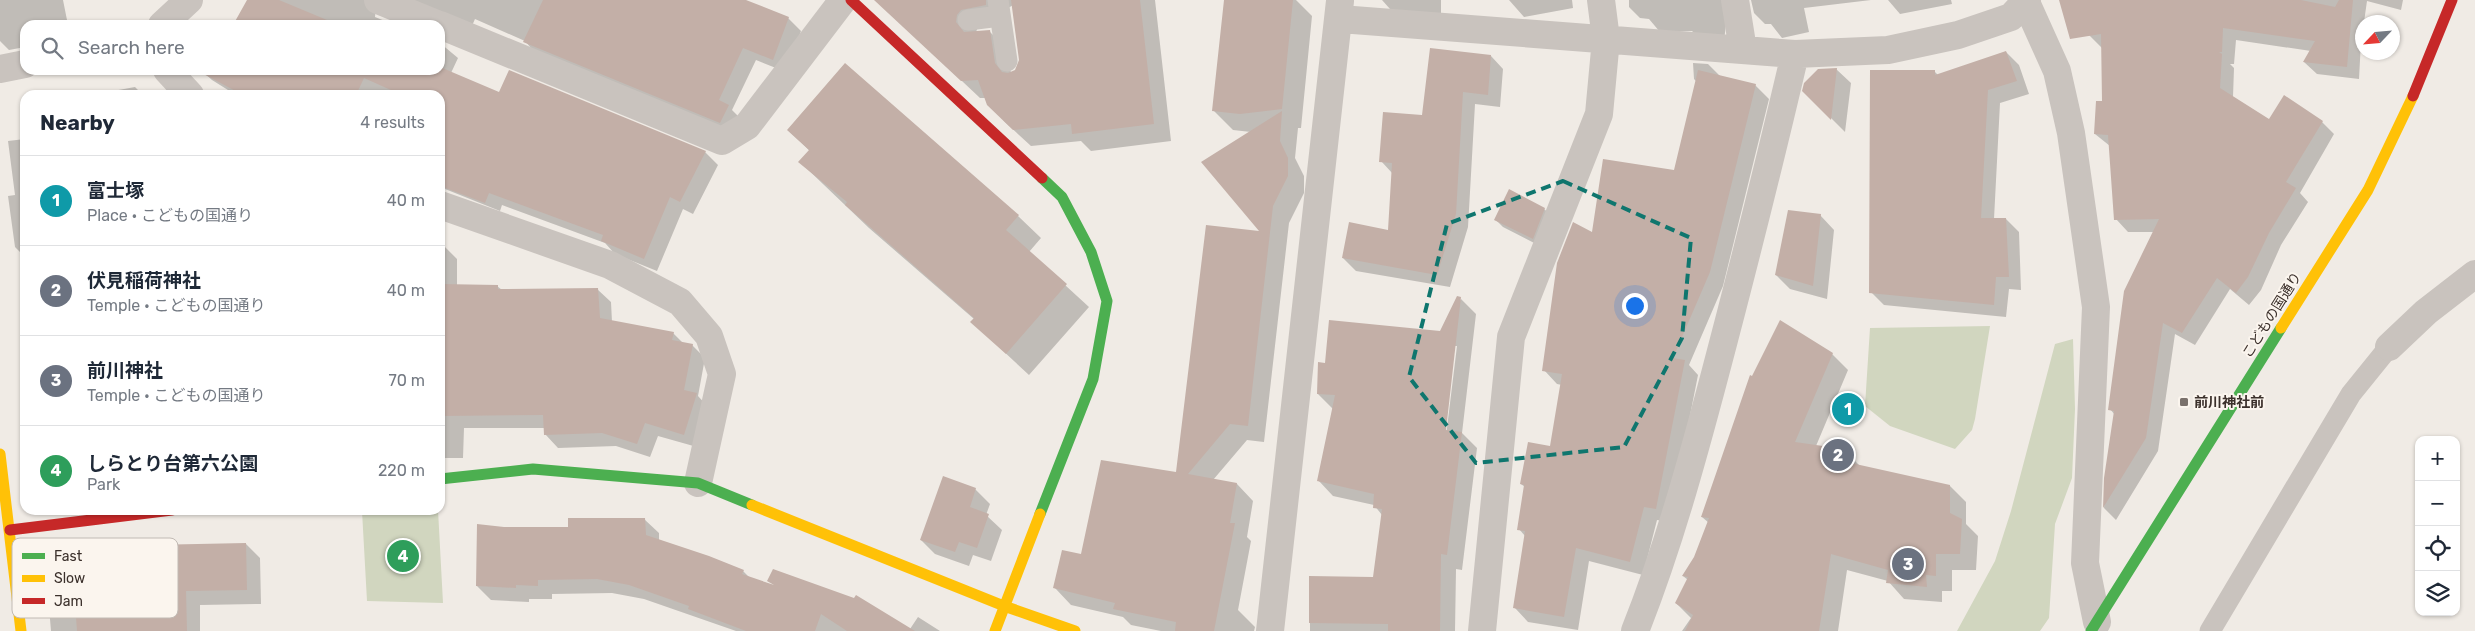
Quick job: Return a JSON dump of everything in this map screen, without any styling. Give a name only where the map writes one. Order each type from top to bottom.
[{"type":"street","points":[[167,20],[189,0]]},
{"type":"street","points":[[378,0],[427,20]]},
{"type":"street","points":[[445,27],[722,142],[747,126],[843,0]]},
{"type":"street","points":[[851,0],[1062,196],[1091,252],[1107,301],[1093,379],[994,631]]},
{"type":"street","points":[[1482,631],[1511,337],[1600,114],[1606,39],[1601,0]]},
{"type":"street","points":[[1735,0],[1743,50]]},
{"type":"street","name":"こどもの国通り","points":[[2094,626],[2368,190],[2413,95],[2452,0]]},
{"type":"street","points":[[1270,631],[1340,9],[1606,39],[1795,54],[1888,50],[1958,35],[2010,17],[2026,1],[2057,72],[2084,213],[2096,307],[2085,563],[2094,626]]},
{"type":"street","points":[[1635,631],[1657,576],[1704,415],[1754,227],[1795,54]]},
{"type":"street","points":[[0,69],[20,65]]},
{"type":"street","points":[[172,75],[185,90]]},
{"type":"street","points":[[445,207],[610,265],[680,302],[709,336],[722,374],[698,482]]},
{"type":"street","points":[[2389,347],[2426,312],[2475,274]]},
{"type":"street","points":[[0,454],[12,548]]},
{"type":"street","points":[[445,478],[533,469],[698,482],[1004,606],[1075,631]]},
{"type":"street","points":[[10,530],[132,515]]},
{"type":"street","points":[[20,618],[21,631]]},
{"type":"lane","points":[[968,20],[999,8],[1007,61]]},
{"type":"lane","points":[[2210,631],[2351,394],[2389,347]]},
{"type":"highlighted area","points":[[1563,181],[1691,238],[1682,338],[1624,447],[1476,463],[1409,377],[1447,224]]},
{"type":"green space","points":[[1990,326],[1972,430],[1955,449],[1890,426],[1865,406],[1870,328]]},
{"type":"green space","points":[[2073,339],[2075,409],[2072,478],[2055,524],[2049,618],[2040,631],[1957,631],[1995,561],[2011,511],[2055,344]]},
{"type":"green space","points":[[362,515],[438,515],[443,603],[367,601]]},
{"type":"building","points":[[247,0],[279,0],[327,20],[236,20]]},
{"type":"building","points":[[543,0],[746,0],[789,17],[773,60],[743,48],[719,100],[729,105],[720,123],[523,42]]},
{"type":"building","points":[[874,0],[986,0],[986,5],[961,10],[957,15],[956,22],[964,32],[990,30],[995,63],[1002,72],[1008,73],[1015,70],[1019,60],[1011,0],[1140,0],[1154,124],[1072,134],[1071,124],[1013,130],[987,105],[978,80],[961,81]]},
{"type":"building","points":[[1224,0],[1293,0],[1282,109],[1240,114],[1212,111]]},
{"type":"building","points":[[2059,0],[2301,0],[2335,7],[2339,0],[2353,0],[2347,67],[2303,62],[2315,41],[2223,28],[2222,52],[2219,52],[2222,54],[2220,88],[2269,119],[2284,95],[2323,121],[2286,182],[2296,188],[2269,233],[2248,277],[2236,293],[2217,278],[2182,333],[2163,323],[2146,438],[2103,508],[2104,478],[2114,411],[2108,410],[2124,291],[2159,219],[2114,220],[2108,135],[2094,134],[2096,101],[2102,101],[2101,34],[2070,39]]},
{"type":"building","points":[[1430,48],[1491,55],[1488,95],[1463,92],[1456,214],[1437,275],[1342,258],[1349,222],[1388,230],[1392,163],[1379,162],[1383,112],[1422,115]]},
{"type":"building","points":[[2006,51],[2017,81],[1988,90],[1981,218],[2006,218],[2009,277],[1996,277],[1994,305],[1869,293],[1870,70],[1935,70],[1935,75]]},
{"type":"building","points":[[845,63],[1019,215],[1006,230],[1067,284],[1006,354],[970,322],[974,318],[845,205],[847,202],[798,162],[809,150],[787,130]]},
{"type":"building","points":[[1837,68],[1831,120],[1802,91],[1804,83],[1818,69]]},
{"type":"building","points":[[445,69],[499,92],[509,70],[706,151],[680,202],[670,197],[644,259],[601,241],[603,235],[489,193],[485,203],[445,188],[445,90],[391,90],[364,78],[358,90],[234,90],[205,75],[445,75]]},
{"type":"building","points":[[1698,70],[1756,84],[1710,272],[1673,358],[1685,360],[1656,509],[1644,507],[1630,562],[1576,548],[1564,617],[1513,608],[1525,531],[1517,530],[1524,485],[1520,484],[1528,442],[1550,446],[1562,374],[1542,371],[1557,263],[1573,222],[1592,232],[1603,159],[1674,170]]},
{"type":"building","points":[[1282,111],[1280,141],[1288,158],[1288,176],[1273,206],[1248,426],[1230,424],[1188,474],[1237,483],[1230,523],[1235,523],[1214,631],[1175,631],[1176,622],[1113,609],[1115,603],[1053,588],[1062,550],[1081,554],[1101,460],[1176,472],[1206,225],[1259,231],[1201,162]]},
{"type":"building","points":[[1509,189],[1545,208],[1533,239],[1494,220]]},
{"type":"building","points":[[1788,210],[1821,214],[1813,286],[1775,275]]},
{"type":"building","points":[[445,284],[498,285],[498,289],[598,288],[600,318],[674,332],[672,340],[693,344],[684,390],[697,393],[684,435],[645,423],[637,444],[602,433],[544,435],[543,415],[445,416]]},
{"type":"building","points":[[1457,296],[1461,297],[1446,430],[1462,432],[1447,555],[1441,554],[1440,631],[1388,631],[1388,624],[1309,623],[1309,576],[1373,577],[1382,509],[1373,508],[1374,494],[1317,481],[1335,395],[1317,394],[1318,362],[1325,363],[1329,320],[1440,331]]},
{"type":"building","points":[[1780,320],[1833,353],[1795,442],[1844,449],[1842,461],[1950,485],[1950,513],[1962,519],[1960,554],[1936,554],[1936,576],[1926,575],[1927,587],[1886,583],[1888,570],[1831,554],[1819,631],[1685,631],[1693,615],[1675,603],[1688,577],[1682,576],[1694,557],[1709,518],[1701,517],[1750,375],[1752,376]]},
{"type":"building","points":[[943,476],[976,488],[970,507],[989,514],[977,548],[959,542],[955,552],[920,540]]},
{"type":"building","points":[[568,518],[645,518],[646,535],[709,556],[744,570],[742,574],[774,585],[767,581],[773,569],[854,598],[856,595],[915,631],[847,631],[821,614],[815,631],[746,631],[688,609],[689,606],[629,585],[597,579],[538,580],[538,586],[516,585],[516,588],[476,586],[477,524],[504,527],[568,527]]},
{"type":"building","points":[[246,543],[247,590],[186,591],[187,631],[77,631],[76,618],[178,618],[178,544]]},
{"type":"traffic: fast","points":[[1040,514],[1093,379],[1107,301],[1091,252],[1062,197],[1042,178]]},
{"type":"traffic: fast","points":[[2091,631],[2281,328]]},
{"type":"traffic: fast","points":[[445,478],[533,469],[698,483],[752,505]]},
{"type":"traffic: slow","points":[[2281,328],[2368,190],[2413,96]]},
{"type":"traffic: slow","points":[[0,454],[12,555]]},
{"type":"traffic: slow","points":[[752,505],[1004,606],[1075,631]]},
{"type":"traffic: slow","points":[[995,631],[1040,514]]},
{"type":"traffic: slow","points":[[19,618],[21,631]]},
{"type":"traffic: jam","points":[[851,0],[1042,178]]},
{"type":"traffic: jam","points":[[2413,96],[2452,0]]},
{"type":"traffic: jam","points":[[10,530],[132,515]]},
{"type":"place","name":"前川神社前","points":[[2184,402]]},
{"type":"place","name":"富士塚","points":[[1848,409]]},
{"type":"place","name":"伏見稲荷神社","points":[[1838,455]]},
{"type":"place","name":"しらとり台第六公園","points":[[403,556]]},
{"type":"place","name":"前川神社","points":[[1908,564]]}]
